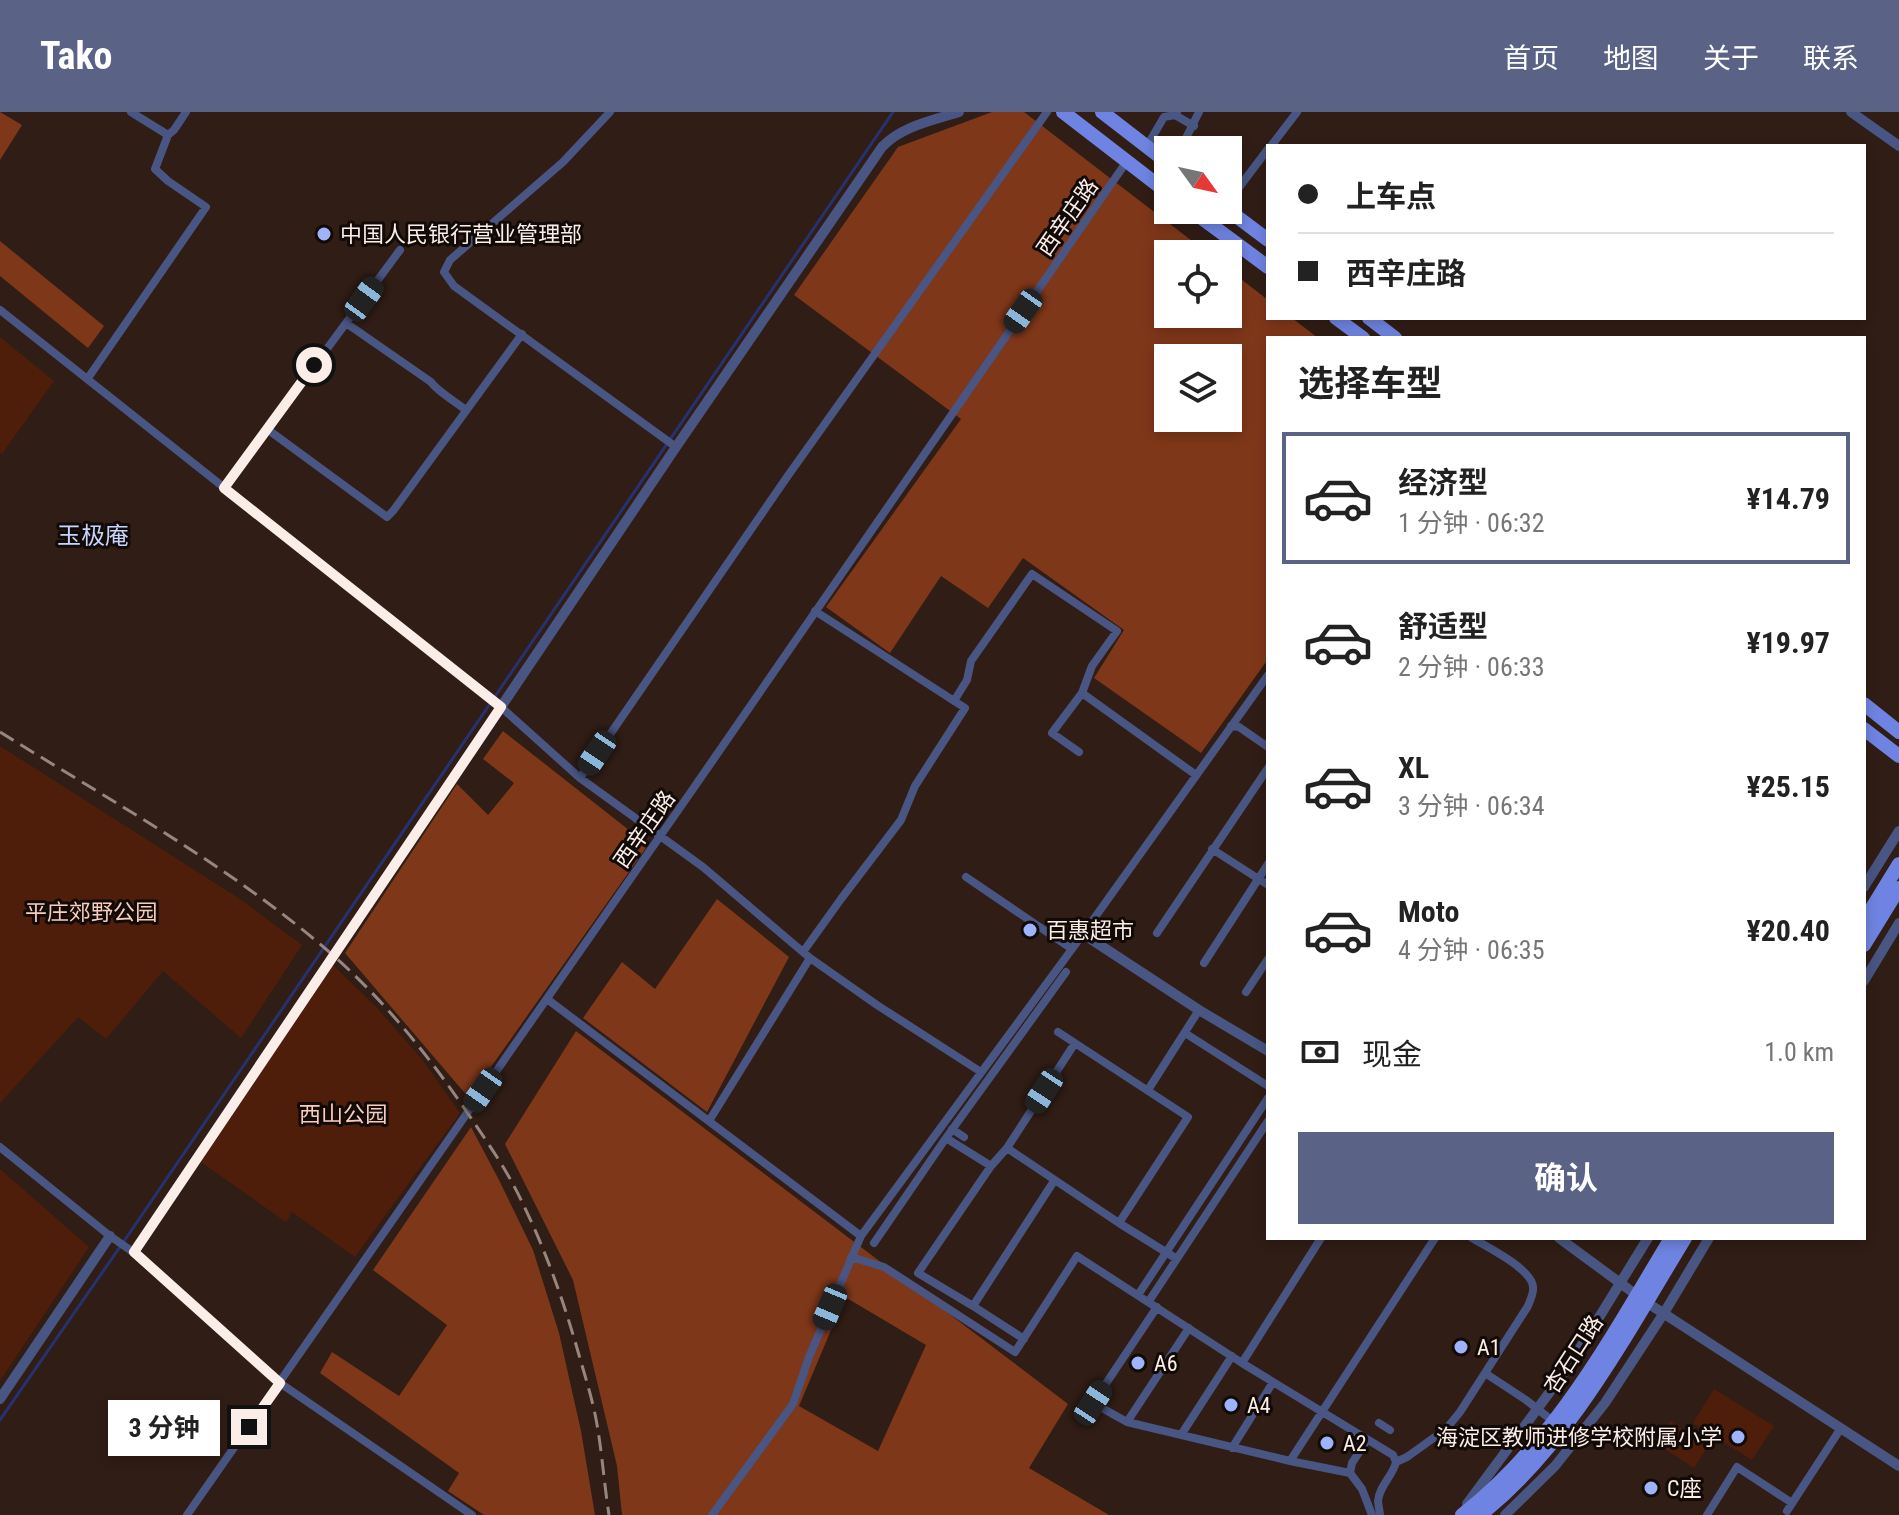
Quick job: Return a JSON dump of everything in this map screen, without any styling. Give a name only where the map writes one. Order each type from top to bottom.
[{"type":"main road","points":[[1063,112],[1154,182]]},
{"type":"main road","points":[[1102,112],[1154,152]]},
{"type":"main road","points":[[1242,220],[1266,238]]},
{"type":"main road","points":[[1210,224],[1266,266]]},
{"type":"main road","points":[[1339,320],[1360,336]]},
{"type":"main road","points":[[1372,320],[1392,336]]},
{"type":"main road","points":[[1866,706],[1899,732]]},
{"type":"main road","points":[[1866,731],[1899,756]]},
{"type":"main road","points":[[1866,918],[1899,864]]},
{"type":"main road","points":[[1866,942],[1899,888]]},
{"type":"main road","name":"杏石口路","points":[[1480,1515],[1515,1484],[1582,1403],[1641,1299],[1670,1240]]},
{"type":"main road","name":"杏石口路","points":[[1460,1515],[1507,1477],[1554,1422],[1684,1240]]},
{"type":"street","points":[[131,112],[168,135]]},
{"type":"street","points":[[88,378],[206,207],[155,169],[168,135],[186,112]]},
{"type":"street","points":[[610,112],[563,162],[450,260],[444,272],[454,286],[676,447]]},
{"type":"street","points":[[134,1252],[676,447],[882,147],[902,130],[959,112]]},
{"type":"street","points":[[580,778],[787,477],[1047,112]]},
{"type":"street","points":[[1186,136],[1199,112]]},
{"type":"street","points":[[1272,144],[1297,112]]},
{"type":"street","points":[[1851,112],[1899,146]]},
{"type":"street","points":[[1147,146],[1164,117],[1176,114],[1194,126]]},
{"type":"street","points":[[1242,184],[1266,152]]},
{"type":"street","name":"西辛庄路","points":[[187,1515],[1127,161]]},
{"type":"street","points":[[224,488],[400,250]]},
{"type":"street","points":[[0,310],[501,707],[580,778],[703,867],[807,955],[877,1005],[981,1072]]},
{"type":"street","points":[[346,323],[466,410]]},
{"type":"street","points":[[267,429],[387,517],[522,334]]},
{"type":"street","points":[[954,701],[967,680],[971,661],[1032,574],[1117,631],[1092,666],[1082,693],[1052,733],[1079,752]]},
{"type":"street","points":[[709,1121],[841,899],[901,820],[915,786],[965,708],[815,611]]},
{"type":"street","points":[[712,1515],[793,1404],[809,1357],[861,1236],[1266,678]]},
{"type":"street","points":[[1082,693],[1196,775]]},
{"type":"street","points":[[1231,726],[1239,727],[1266,746]]},
{"type":"street","points":[[1157,933],[1266,771]]},
{"type":"street","points":[[1866,884],[1899,831]]},
{"type":"street","points":[[1212,849],[1266,884]]},
{"type":"street","points":[[1204,963],[1266,867]]},
{"type":"street","points":[[966,877],[1072,949]]},
{"type":"street","points":[[1866,978],[1899,923]]},
{"type":"street","points":[[1083,934],[1266,1050]]},
{"type":"street","points":[[1246,992],[1266,962]]},
{"type":"street","points":[[874,1243],[1066,972]]},
{"type":"street","points":[[547,999],[861,1236]]},
{"type":"street","points":[[1148,1090],[1199,1010]]},
{"type":"street","points":[[1058,1032],[1192,1120],[1119,1223]]},
{"type":"street","points":[[1185,1033],[1266,1085]]},
{"type":"street","points":[[1024,1339],[918,1273],[991,1166],[1007,1148],[1075,1043]]},
{"type":"street","points":[[1138,1295],[1266,1101]]},
{"type":"street","points":[[1266,1124],[1177,1259],[1093,1403],[1127,1422],[1350,1473],[1362,1489],[1372,1515]]},
{"type":"street","points":[[952,1129],[964,1137]]},
{"type":"street","points":[[946,1138],[991,1166]]},
{"type":"street","points":[[0,1147],[134,1252],[280,1383],[472,1515]]},
{"type":"street","points":[[1007,1148],[1177,1259]]},
{"type":"street","points":[[973,1306],[1054,1181]]},
{"type":"street","points":[[0,1399],[110,1236]]},
{"type":"street","points":[[1242,1363],[1320,1240]]},
{"type":"street","points":[[1290,1461],[1434,1240]]},
{"type":"street","points":[[1396,1462],[1446,1429],[1528,1306],[1533,1287],[1526,1272],[1475,1240]]},
{"type":"street","points":[[1562,1240],[1641,1299],[1899,1466]]},
{"type":"street","name":"杏石口路","points":[[1460,1515],[1569,1366],[1647,1240]]},
{"type":"street","points":[[1505,1515],[1555,1466],[1605,1403],[1708,1240]]},
{"type":"street","points":[[851,1257],[884,1267],[1015,1352],[1077,1256],[1321,1413],[1393,1455],[1396,1462],[1394,1470],[1378,1501],[1380,1515]]},
{"type":"street","points":[[1127,1422],[1189,1328]]},
{"type":"street","points":[[1181,1435],[1232,1356]]},
{"type":"street","points":[[1485,1373],[1554,1422]]},
{"type":"street","points":[[1232,1448],[1273,1382]]},
{"type":"street","points":[[1379,1423],[1390,1430]]},
{"type":"street","points":[[1707,1515],[1737,1467],[1790,1507],[1841,1428]]},
{"type":"street","points":[[1350,1473],[1352,1463],[1367,1440]]},
{"type":"green space","points":[[0,337],[54,381],[2,454],[0,452]]},
{"type":"green space","name":"平庄郊野公园","points":[[0,746],[240,899],[302,945],[241,1038],[163,971],[106,1039],[78,1017],[0,1103]]},
{"type":"green space","name":"西山公园","points":[[332,964],[377,1008],[421,1058],[460,1113],[355,1257],[292,1212],[286,1222],[201,1162],[299,1007]]},
{"type":"green space","points":[[0,1169],[89,1247],[0,1381]]},
{"type":"green space","points":[[1714,1389],[1774,1426],[1752,1460],[1693,1423]]},
{"type":"green space","points":[[1670,1421],[1708,1446],[1694,1468],[1656,1443]]},
{"type":"shaded area","points":[[0,112],[22,125],[0,160]]},
{"type":"shaded area","points":[[992,112],[1024,112],[1154,212],[1154,224],[1170,224],[1191,240],[1154,240],[1154,328],[1242,328],[1242,280],[1266,298],[1266,320],[1295,320],[1315,336],[1266,336],[1266,662],[1201,753],[1094,678],[1124,630],[1023,558],[988,608],[941,576],[890,653],[826,607],[961,419],[794,295],[898,147]]},
{"type":"shaded area","points":[[0,241],[104,326],[88,348],[0,276]]},
{"type":"shaded area","points":[[503,731],[648,845],[469,1098],[345,953],[457,784],[488,815],[514,783],[483,759]]},
{"type":"shaded area","points":[[717,899],[789,957],[707,1112],[583,1018],[622,962],[655,989]]},
{"type":"shaded area","points":[[576,1031],[1068,1404],[1029,1468],[1109,1515],[622,1515],[617,1466],[573,1280],[505,1144]],"holes":[[[845,1297],[926,1345],[878,1451],[799,1406]]]},
{"type":"shaded area","points":[[471,1127],[533,1250],[559,1333],[581,1431],[595,1515],[484,1515],[448,1491],[459,1473],[320,1373],[332,1352],[399,1396],[447,1325],[373,1270]]},
{"type":"waterway","points":[[0,1420],[893,112]]},
{"type":"railway","points":[[0,732],[168,835],[289,919],[369,989],[425,1054],[506,1172],[547,1258],[592,1403],[609,1515]]},
{"type":"place","name":"中国人民银行营业管理部","points":[[324,234]]},
{"type":"place","name":"百惠超市","points":[[1030,930]]},
{"type":"place","name":"A1","points":[[1461,1347]]},
{"type":"place","name":"A6","points":[[1138,1363]]},
{"type":"place","name":"A4","points":[[1231,1405]]},
{"type":"place","name":"海淀区教师进修学校附属小学","points":[[1738,1437]]},
{"type":"place","name":"A2","points":[[1327,1443]]},
{"type":"place","name":"C座","points":[[1651,1488]]},
{"type":"district","name":"玉极庵","points":[[93,536]]},
{"type":"route","points":[[249,1427],[280,1383],[134,1252],[501,707],[224,488],[314,365]]}]
